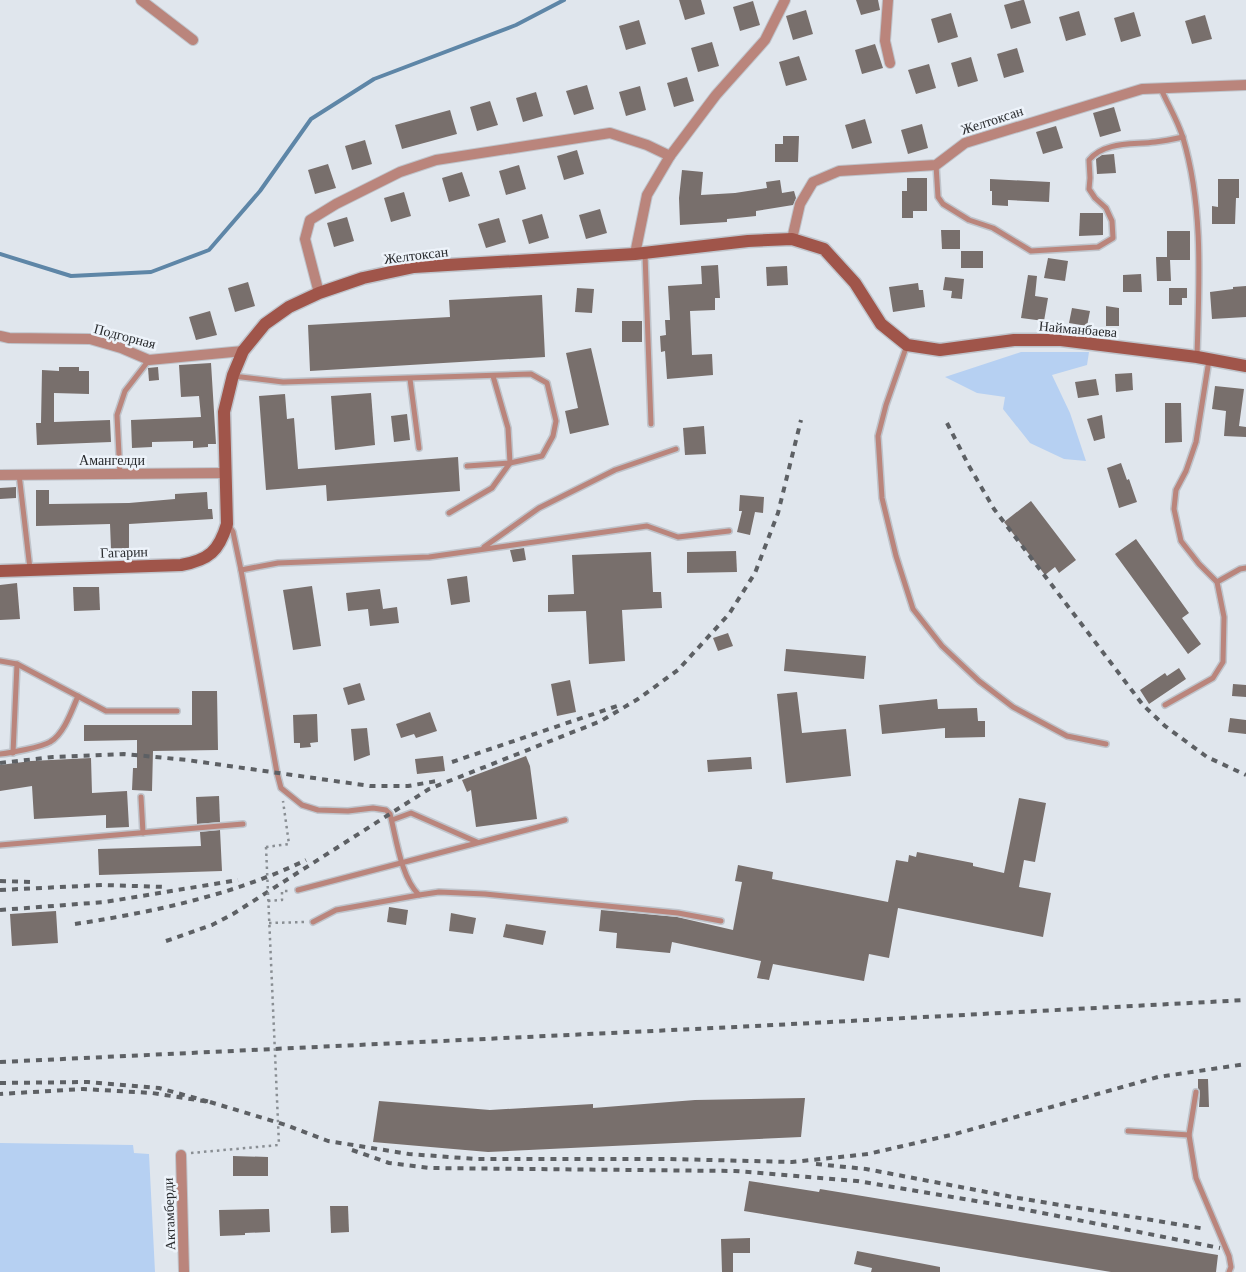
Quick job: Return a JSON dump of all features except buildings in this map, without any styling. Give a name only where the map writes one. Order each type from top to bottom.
[{"type":"main road","name":"Желтоксан","points":[[227,524],[224,412],[233,376],[243,351],[265,324],[289,307],[319,293],[363,278],[414,267],[640,254],[748,241],[792,239],[824,249],[854,283],[881,324],[907,345]]},
{"type":"main road","name":"Найманбаева","points":[[907,345],[940,350],[1014,340],[1061,340],[1203,358],[1246,366]]},
{"type":"main road","name":"Гагарин","points":[[0,570],[182,565],[195,563],[216,550],[223,539],[227,524]]},
{"type":"street","points":[[141,0],[193,40]]},
{"type":"street","points":[[640,254],[647,195],[670,156],[716,95],[765,40],[786,0]]},
{"type":"street","points":[[888,0],[885,41],[890,63]]},
{"type":"street","name":"Желтоксан","points":[[936,165],[965,142],[1142,89],[1246,84]]},
{"type":"street","points":[[319,293],[305,239],[310,220],[336,204],[400,172],[436,160],[610,133],[647,145],[670,156]]},
{"type":"street","points":[[792,239],[800,204],[813,182],[839,171],[936,165]]},
{"type":"street","name":"Подгорная","points":[[0,336],[9,338],[90,339],[121,348],[149,360],[243,351]]},
{"type":"street","name":"Амангелди","points":[[0,475],[225,473]]},
{"type":"street","name":"Актамберди","points":[[181,1155],[184,1272]]},
{"type":"lane","points":[[1161,88],[1183,137],[1195,194],[1203,358],[1196,442],[1186,471],[1176,490],[1174,509],[1181,541],[1216,582],[1224,617],[1223,662],[1212,678],[1165,705]]},
{"type":"lane","points":[[936,165],[938,197],[943,204],[969,220],[993,228],[1031,251],[1098,247],[1113,238],[1112,221],[1106,208],[1095,198],[1089,189],[1089,160],[1095,152],[1115,145],[1156,142],[1183,137]]},
{"type":"lane","points":[[640,254],[651,424]]},
{"type":"lane","points":[[907,345],[886,405],[878,436],[882,498],[896,556],[913,609],[942,646],[978,681],[1013,707],[1067,736],[1106,744]]},
{"type":"lane","points":[[120,474],[116,415],[125,391],[149,360]]},
{"type":"lane","points":[[233,376],[284,382],[531,374],[547,383],[556,421],[554,436],[542,456],[510,463],[467,466]]},
{"type":"lane","points":[[449,513],[492,488],[510,463],[508,428],[493,376]]},
{"type":"lane","points":[[410,378],[419,448]]},
{"type":"lane","points":[[482,549],[540,508],[615,470],[676,449]]},
{"type":"lane","points":[[19,474],[30,569]]},
{"type":"lane","points":[[227,524],[233,532],[242,570],[275,763],[281,788],[302,805],[318,810],[348,811],[373,808],[386,810],[392,820],[402,862],[414,891],[419,895]]},
{"type":"lane","points":[[242,570],[278,563],[429,557],[647,526],[678,536],[729,531]]},
{"type":"lane","points":[[1216,582],[1240,569],[1246,568]]},
{"type":"lane","points":[[0,661],[17,664],[106,711],[177,711]]},
{"type":"lane","points":[[13,753],[17,664]]},
{"type":"lane","points":[[0,754],[13,753],[50,742],[67,724],[78,696]]},
{"type":"lane","points":[[141,798],[143,833]]},
{"type":"lane","points":[[392,820],[411,813],[477,843]]},
{"type":"lane","points":[[298,890],[566,820]]},
{"type":"lane","points":[[0,844],[243,824]]},
{"type":"lane","points":[[313,922],[336,910],[439,892],[485,894],[652,910],[721,921]]},
{"type":"lane","points":[[1196,1092],[1189,1135],[1196,1178],[1229,1256],[1230,1272]]},
{"type":"lane","points":[[1128,1131],[1189,1135]]},
{"type":"path","points":[[181,1155],[240,1147],[279,1145],[266,847],[289,844],[281,788]]},
{"type":"path","points":[[268,901],[282,900],[282,891],[298,890]]},
{"type":"path","points":[[269,924],[313,922]]},
{"type":"shaded area","points":[[1021,352],[1089,352],[1087,365],[1052,375],[1070,413],[1086,461],[1064,459],[1030,443],[1003,409],[1005,397],[977,393],[945,377]]},
{"type":"shaded area","points":[[0,1143],[133,1145],[134,1153],[149,1154],[155,1272],[0,1272]]},
{"type":"waterway","points":[[0,254],[71,276],[151,272],[209,250],[260,191],[311,119],[374,79],[516,25],[564,0]]},
{"type":"railway","points":[[166,941],[212,925],[233,914],[429,789],[601,721],[638,699],[678,670],[729,614],[755,573],[778,513],[801,420]]},
{"type":"railway","points":[[947,423],[994,509],[1143,705],[1165,726],[1207,757],[1246,775]]},
{"type":"railway","points":[[452,762],[617,706]]},
{"type":"railway","points":[[0,763],[53,757],[124,754],[187,760],[370,786],[408,786],[437,781]]},
{"type":"railway","points":[[75,924],[193,901],[250,883],[306,860]]},
{"type":"railway","points":[[0,910],[105,902],[238,880]]},
{"type":"railway","points":[[0,881],[32,882]]},
{"type":"railway","points":[[0,890],[102,885],[167,887]]},
{"type":"railway","points":[[0,1062],[736,1027],[1246,1000]]},
{"type":"railway","points":[[210,1102],[286,1125],[328,1141],[409,1154],[476,1159],[670,1159],[792,1162],[868,1154],[955,1134],[1158,1077],[1246,1064]]},
{"type":"railway","points":[[0,1083],[88,1082],[159,1088],[210,1102],[152,1093],[83,1089],[0,1094]]},
{"type":"railway","points":[[352,1150],[389,1163],[429,1168],[735,1171],[857,1181],[1017,1208],[1220,1248]]},
{"type":"railway","points":[[816,1164],[866,1169],[1018,1198],[1206,1229]]}]
